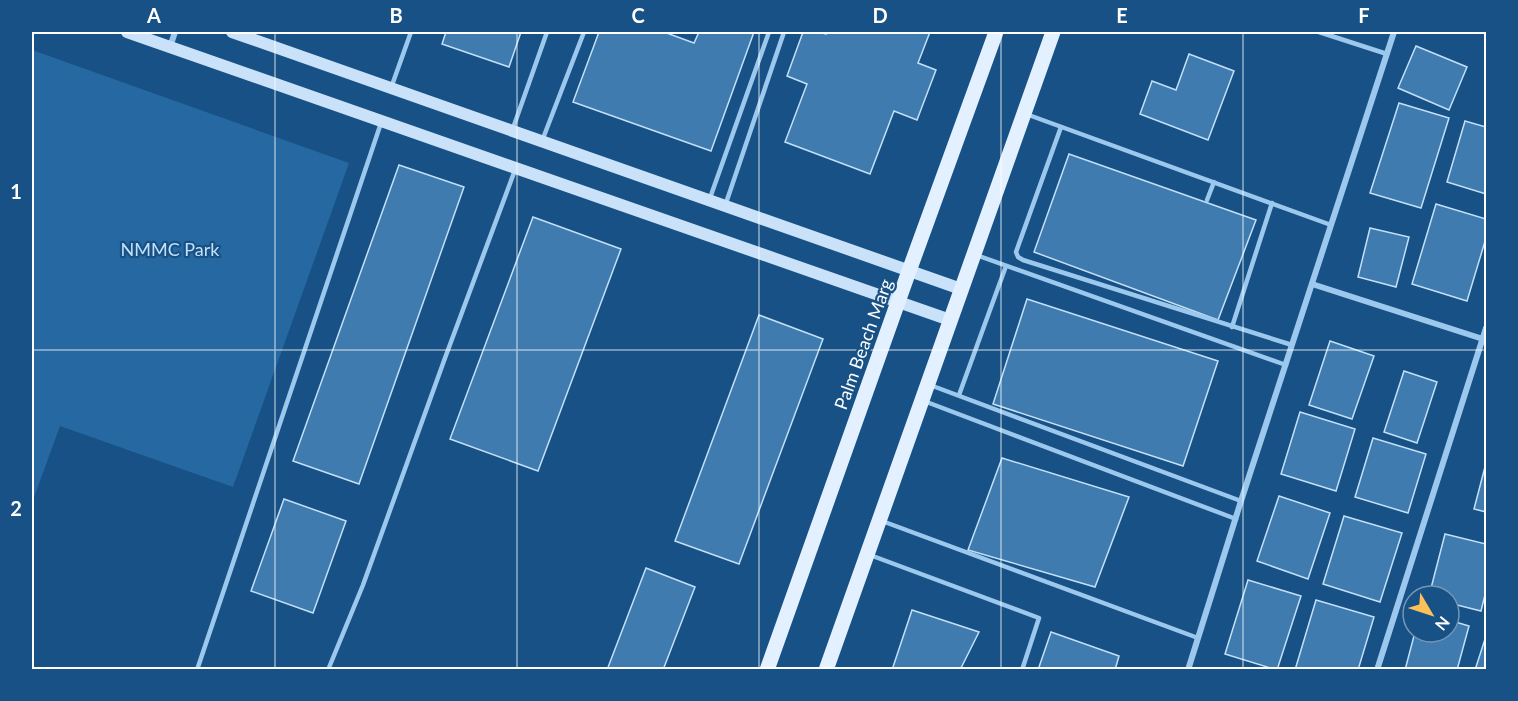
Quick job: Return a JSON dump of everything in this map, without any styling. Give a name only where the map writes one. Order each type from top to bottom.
[{"type":"main road","name":"Palm Beach Marg","points":[[767,669],[996,32]]},
{"type":"main road","points":[[829,668],[867,554],[1053,32]]},
{"type":"street","points":[[127,32],[950,320]]},
{"type":"street","points":[[170,46],[175,32]]},
{"type":"street","points":[[232,32],[962,289]]},
{"type":"street","points":[[1188,669],[1394,32]]},
{"type":"street","points":[[1312,284],[1485,340]]},
{"type":"street","points":[[1377,669],[1485,340],[1486,328]]},
{"type":"lane","points":[[391,88],[411,32]]},
{"type":"lane","points":[[512,131],[547,32]]},
{"type":"lane","points":[[542,141],[584,32]]},
{"type":"lane","points":[[709,200],[769,32]]},
{"type":"lane","points":[[725,206],[784,32]]},
{"type":"lane","points":[[1319,32],[1335,34],[1387,54]]},
{"type":"lane","points":[[1024,114],[1331,225]]},
{"type":"lane","points":[[197,669],[382,121]]},
{"type":"lane","points":[[1061,127],[1016,252],[1018,257],[1292,345]]},
{"type":"lane","points":[[328,669],[363,585],[516,168]]},
{"type":"lane","points":[[1207,200],[1214,182]]},
{"type":"lane","points":[[1232,327],[1272,203]]},
{"type":"lane","points":[[974,254],[1286,365]]},
{"type":"lane","points":[[960,395],[1006,266]]},
{"type":"lane","points":[[927,384],[1241,501]]},
{"type":"lane","points":[[922,400],[1236,519]]},
{"type":"lane","points":[[879,520],[1198,638]]},
{"type":"lane","points":[[867,554],[1040,618],[1022,669]]},
{"type":"green space","name":"NMMC Park","points":[[32,50],[349,163],[233,487],[60,426],[32,503]]},
{"type":"building","points":[[446,32],[521,32],[509,67],[442,44]]},
{"type":"building","points":[[599,32],[664,32],[694,43],[699,32],[754,32],[711,151],[573,102]]},
{"type":"building","points":[[803,32],[826,34],[826,32],[930,32],[918,63],[936,70],[917,120],[894,111],[870,174],[785,142],[807,84],[787,76]]},
{"type":"building","points":[[1416,46],[1467,67],[1449,110],[1398,88]]},
{"type":"building","points":[[1189,54],[1234,71],[1208,140],[1140,114],[1152,81],[1176,90]]},
{"type":"building","points":[[1399,103],[1449,118],[1421,208],[1370,193]]},
{"type":"building","points":[[1465,121],[1486,127],[1486,194],[1447,182]]},
{"type":"building","points":[[1069,154],[1256,220],[1218,320],[1034,252]]},
{"type":"building","points":[[399,165],[464,187],[359,484],[293,461]]},
{"type":"building","points":[[1436,204],[1486,219],[1486,238],[1467,301],[1412,284]]},
{"type":"building","points":[[533,217],[621,249],[538,471],[450,439]]},
{"type":"building","points":[[1370,228],[1409,237],[1396,287],[1358,277]]},
{"type":"building","points":[[1027,299],[1218,361],[1183,466],[993,404]]},
{"type":"building","points":[[759,315],[823,339],[739,564],[675,541]]},
{"type":"building","points":[[1330,341],[1374,356],[1352,419],[1309,405]]},
{"type":"building","points":[[1404,371],[1437,382],[1417,443],[1384,432]]},
{"type":"building","points":[[1300,412],[1355,429],[1336,491],[1281,474]]},
{"type":"building","points":[[1373,438],[1426,454],[1408,513],[1355,497]]},
{"type":"building","points":[[1002,458],[1129,497],[1095,587],[968,550]]},
{"type":"building","points":[[1486,463],[1486,512],[1474,509]]},
{"type":"building","points":[[1279,496],[1330,513],[1308,579],[1257,561]]},
{"type":"building","points":[[284,499],[346,521],[313,613],[251,591]]},
{"type":"building","points":[[1344,516],[1402,533],[1380,602],[1323,584]]},
{"type":"building","points":[[1445,534],[1486,544],[1486,591],[1481,611],[1461,606],[1461,584],[1432,584]]},
{"type":"building","points":[[646,568],[695,587],[663,670],[607,670]]},
{"type":"building","points":[[1248,580],[1301,596],[1277,670],[1225,654]]},
{"type":"building","points":[[1316,600],[1374,617],[1358,670],[1295,670]]},
{"type":"building","points":[[912,610],[979,632],[960,670],[892,670]]},
{"type":"building","points":[[1461,624],[1469,626],[1457,670],[1405,670],[1412,644],[1461,644]]},
{"type":"building","points":[[1051,632],[1119,656],[1115,670],[1038,670]]},
{"type":"building","points":[[1486,636],[1486,670],[1475,670]]}]
